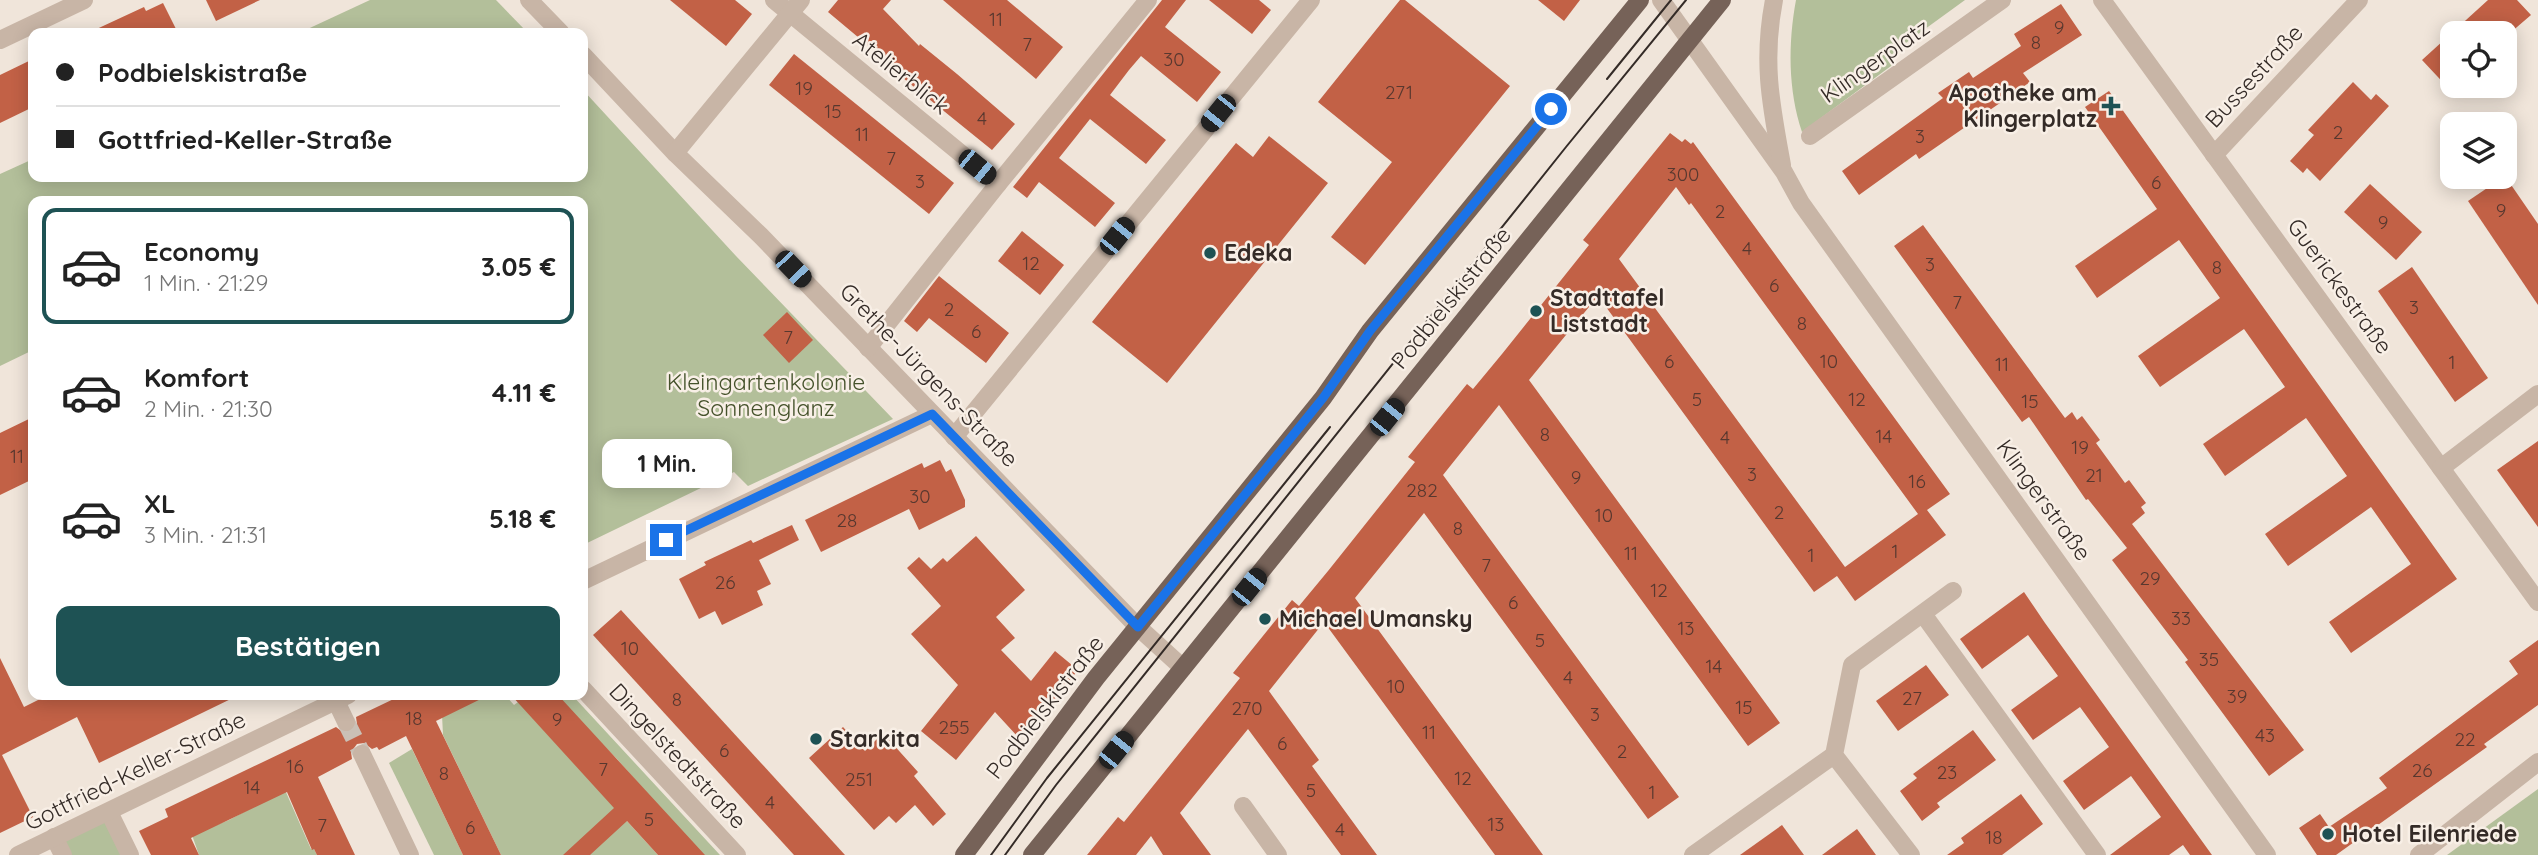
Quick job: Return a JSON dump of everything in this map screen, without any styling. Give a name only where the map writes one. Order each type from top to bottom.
[{"type":"main road","name":"Podbielskistraße","points":[[964,855],[1029,766],[1138,627],[1323,398],[1370,331],[1640,0]]},
{"type":"main road","name":"Podbielskistraße","points":[[1032,855],[1722,0]]},
{"type":"street","points":[[0,40],[84,0]]},
{"type":"street","points":[[529,0],[556,28]]},
{"type":"street","name":"Atelierblick","points":[[774,0],[795,6],[998,184]]},
{"type":"street","points":[[868,348],[1148,0]]},
{"type":"street","points":[[954,437],[1311,0]]},
{"type":"street","name":"Klingerstraße","points":[[1661,0],[1784,172],[1801,203],[2267,855]]},
{"type":"street","name":"Klingerstraße","points":[[1774,0],[1769,24],[1767,62],[1784,172]]},
{"type":"street","name":"Klingerplatz","points":[[1810,136],[2002,0]]},
{"type":"street","name":"Guerickestraße","points":[[2102,0],[2538,602]]},
{"type":"street","name":"Bussestraße","points":[[2214,155],[2359,0]]},
{"type":"street","points":[[675,153],[795,6]]},
{"type":"street","name":"Grethe-Jürgens-Straße","points":[[588,60],[675,153],[761,236],[1138,627],[1183,668]]},
{"type":"street","points":[[2441,468],[2538,394]]},
{"type":"street","points":[[588,579],[932,414]]},
{"type":"street","points":[[1693,855],[1834,755],[1852,665],[1953,590]]},
{"type":"street","points":[[1923,614],[2097,855]]},
{"type":"street","name":"Dingelstedtstraße","points":[[588,694],[737,855]]},
{"type":"street","name":"Gottfried-Keller-Straße","points":[[18,855],[338,700]]},
{"type":"street","points":[[342,700],[346,722]]},
{"type":"street","points":[[362,754],[410,855]]},
{"type":"street","points":[[1834,755],[1911,855]]},
{"type":"street","points":[[2419,855],[2538,762]]},
{"type":"street","points":[[1243,806],[1278,855]]},
{"type":"street","points":[[109,811],[130,855]]},
{"type":"street","points":[[54,837],[63,855]]},
{"type":"green space","points":[[370,0],[496,0],[523,28],[310,28]]},
{"type":"green space","points":[[1796,0],[1965,0],[1903,45],[1891,66],[1802,132],[1794,100],[1791,66]]},
{"type":"green space","name":"Kleingartenkolonie Sonnenglanz","points":[[588,95],[736,256],[893,419],[748,486],[734,472],[588,543],[588,196],[28,196],[28,352],[0,366],[0,174],[28,161],[28,182],[588,182]]},
{"type":"green space","points":[[474,700],[510,700],[514,705],[518,702],[658,855],[501,855],[443,735],[442,715]]},
{"type":"green space","points":[[560,700],[577,700],[720,855],[702,855],[617,759]]},
{"type":"green space","points":[[412,749],[463,855],[434,855],[389,763]]},
{"type":"green space","points":[[2538,789],[2538,855],[2447,855]]},
{"type":"green space","points":[[285,790],[311,849],[314,849],[317,855],[199,855],[192,835],[229,820]]},
{"type":"green space","points":[[109,812],[130,855],[63,855],[54,837]]},
{"type":"building","points":[[206,0],[260,0],[216,21]]},
{"type":"building","points":[[670,0],[735,0],[752,14],[726,46]]},
{"type":"building","points":[[838,0],[891,0],[883,9],[919,46],[920,44],[1015,124],[992,150],[882,61],[883,58],[828,12]]},
{"type":"building","points":[[943,0],[1007,0],[1063,47],[1036,79]]},
{"type":"building","points":[[1162,0],[1186,0],[1165,27],[1221,72],[1197,102],[1141,56],[1129,70],[1110,95],[1166,140],[1146,164],[1090,119],[1059,158],[1115,203],[1095,227],[1039,182],[1027,198],[1013,187]]},
{"type":"building","points":[[1209,0],[1259,0],[1271,10],[1252,34]]},
{"type":"building","points":[[1400,0],[1405,0],[1510,86],[1365,265],[1331,237],[1392,162],[1318,102]]},
{"type":"building","points":[[1538,0],[1580,0],[1564,21]]},
{"type":"building","points":[[2488,0],[2517,0],[2531,15],[2517,27],[2517,21],[2465,21]]},
{"type":"building","points":[[163,3],[176,28],[99,28],[144,7],[146,11]]},
{"type":"building","points":[[2061,4],[2082,35],[2023,73],[2030,82],[1919,159],[1916,154],[1859,195],[1842,171],[1943,98],[1938,93],[1969,72],[1973,78],[2021,46],[2014,34]]},
{"type":"building","points":[[2440,44],[2440,79],[2422,60]]},
{"type":"building","points":[[794,54],[954,183],[929,214],[769,85]]},
{"type":"building","points":[[28,61],[28,109],[0,123],[0,75]]},
{"type":"building","points":[[2353,82],[2371,100],[2376,94],[2389,106],[2320,181],[2307,168],[2303,173],[2290,161],[2314,135],[2308,130]]},
{"type":"building","points":[[2109,91],[2457,579],[2351,653],[2329,622],[2411,564],[2371,507],[2288,566],[2265,534],[2347,476],[2306,418],[2225,476],[2203,444],[2285,387],[2244,329],[2160,387],[2138,356],[2220,298],[2179,240],[2097,298],[2075,266],[2157,209],[2085,107]]},
{"type":"building","points":[[1670,133],[1682,142],[1685,139],[1691,144],[1693,142],[1950,494],[1927,510],[1946,535],[1855,601],[1837,576],[1814,592],[1598,296],[1529,380],[1780,723],[1748,746],[1499,405],[1443,475],[1679,797],[1648,819],[1424,513],[1355,598],[1543,855],[1495,855],[1324,622],[1269,691],[1319,760],[1312,766],[1377,855],[1341,855],[1248,729],[1180,813],[1211,855],[1163,855],[1151,836],[1136,855],[1087,855],[1118,817],[1124,822],[1240,678],[1233,673],[1292,600],[1299,606],[1328,571],[1415,462],[1408,457],[1467,384],[1473,389],[1589,245],[1583,240]],"holes":[[[1676,187],[1689,205],[1691,203],[1918,514],[1845,567],[1619,259]]]},
{"type":"building","name":"Edeka","points":[[1269,136],[1328,183],[1167,383],[1092,322],[1236,143],[1253,157]]},
{"type":"building","points":[[2370,184],[2422,232],[2396,260],[2344,212]]},
{"type":"building","points":[[2486,189],[2514,189],[2538,224],[2538,305],[2468,201]]},
{"type":"building","points":[[1923,225],[2065,418],[2072,412],[2077,420],[2082,416],[2100,440],[2096,443],[2125,483],[2129,480],[2146,503],[2141,507],[2145,513],[2132,524],[2304,750],[2269,776],[2185,662],[2188,660],[2112,560],[2127,548],[2088,499],[2086,500],[2029,417],[2022,422],[1894,246]]},
{"type":"building","points":[[1022,231],[1064,265],[1040,295],[998,261]]},
{"type":"building","points":[[2412,267],[2488,378],[2455,402],[2378,291]]},
{"type":"building","points":[[939,276],[1009,333],[986,363],[929,318],[917,332],[904,321]]},
{"type":"building","points":[[787,312],[813,340],[789,363],[763,335]]},
{"type":"building","points":[[28,419],[28,481],[0,495],[0,433]]},
{"type":"building","points":[[2538,441],[2538,527],[2497,470]]},
{"type":"building","points":[[940,460],[946,472],[951,469],[965,500],[965,507],[919,530],[909,509],[821,552],[805,520],[922,463],[924,468]]},
{"type":"building","points":[[792,525],[799,540],[759,560],[771,584],[757,591],[763,605],[722,625],[715,611],[699,619],[679,579],[706,565],[704,562]]},
{"type":"building","points":[[976,536],[1025,590],[996,617],[1015,638],[1001,650],[1031,681],[1055,651],[1078,670],[1052,703],[1049,700],[1019,738],[995,712],[956,760],[921,731],[958,685],[911,634],[941,606],[907,568],[919,557],[931,569],[943,558],[947,562]]},
{"type":"building","points":[[2024,592],[2212,855],[2190,855],[2183,845],[2169,855],[2110,855],[2161,817],[2131,776],[2084,810],[2063,781],[2109,747],[2080,707],[2033,740],[2011,710],[2058,676],[2028,635],[1982,669],[1960,639]]},
{"type":"building","points":[[621,610],[845,855],[794,855],[593,635]]},
{"type":"building","points":[[2538,640],[2538,705],[2484,744],[2487,747],[2336,855],[2317,855],[2299,828],[2320,814],[2329,827],[2387,788],[2379,778],[2518,674],[2509,661]]},
{"type":"building","points":[[0,658],[24,707],[38,700],[229,700],[99,763],[77,717],[2,755],[33,817],[0,833]]},
{"type":"building","points":[[1926,665],[1949,695],[1898,731],[1876,701]]},
{"type":"building","points":[[392,700],[479,700],[436,721],[501,855],[463,855],[406,736],[379,750],[364,743],[357,744],[351,752],[352,759],[318,777],[355,855],[317,855],[314,849],[312,850],[287,792],[191,838],[199,855],[151,855],[139,831],[168,817],[165,809],[336,727],[344,733],[351,732],[357,724],[356,717]]},
{"type":"building","points":[[516,700],[563,700],[705,855],[658,855],[627,821],[590,855],[563,855],[614,808]]},
{"type":"building","points":[[843,727],[865,751],[883,733],[918,772],[914,776],[946,814],[933,826],[915,805],[896,823],[889,816],[874,830],[809,758]]},
{"type":"building","points":[[1973,730],[1996,760],[1937,803],[1940,807],[1922,821],[1900,791],[1917,778],[1913,774]]},
{"type":"building","points":[[2021,794],[2043,824],[2002,855],[1947,855],[1964,843],[1961,838]]},
{"type":"building","points":[[1782,825],[1804,855],[1740,855]]},
{"type":"building","points":[[1857,829],[1876,855],[1822,855]]},
{"type":"tunnel","points":[[346,722],[362,754]]},
{"type":"tram line","points":[[1607,79],[1671,0]]},
{"type":"tram line","points":[[1005,855],[1056,785],[1686,0]]},
{"type":"tram line","points":[[991,855],[1047,778],[1330,427]]},
{"type":"place","name":"Apotheke am Klingerplatz","points":[[2111,106]]},
{"type":"place","name":"Edeka","points":[[1210,253]]},
{"type":"place","name":"Stadttafel Liststadt","points":[[1536,311]]},
{"type":"place","name":"Michael Umansky","points":[[1265,619]]},
{"type":"place","name":"Starkita","points":[[816,739]]},
{"type":"place","name":"Hotel Eilenriede","points":[[2328,834]]},
{"type":"route","points":[[666,540],[932,414],[1138,627],[1323,398],[1370,331],[1551,109]]}]
